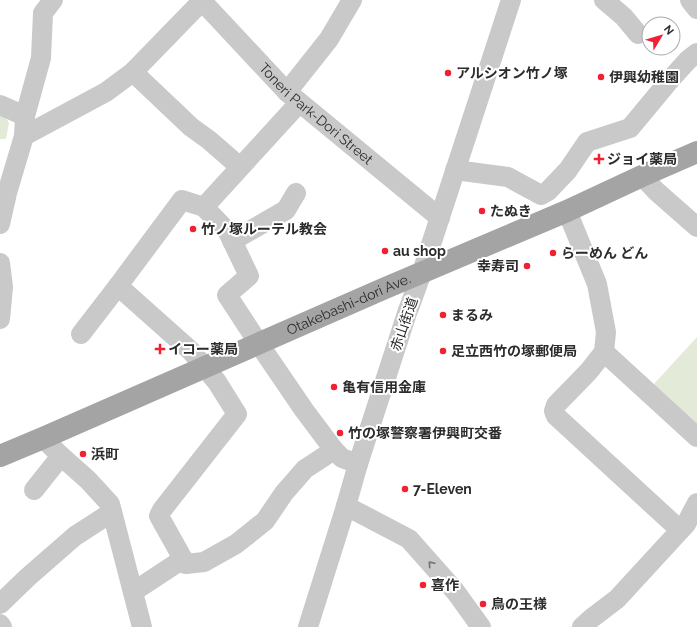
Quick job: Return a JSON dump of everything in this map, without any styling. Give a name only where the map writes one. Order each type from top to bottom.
[{"type":"main road","name":"Otakebashi-dori Ave.","points":[[0,456],[422,272],[567,211],[697,152]]},
{"type":"street","points":[[0,224],[4,194],[24,136],[25,116],[41,58],[43,13],[53,0]]},
{"type":"street","points":[[204,208],[240,167],[293,98],[352,0]]},
{"type":"street","name":"赤山街道","points":[[308,627],[358,464],[511,0]]},
{"type":"street","points":[[604,0],[624,17],[638,34]]},
{"type":"street","points":[[690,0],[697,9]]},
{"type":"street","points":[[24,136],[106,92],[133,72],[202,1]]},
{"type":"street","name":"Toneri Park-Dori Street","points":[[202,1],[293,98],[440,218]]},
{"type":"street","points":[[455,170],[508,177],[541,195],[548,191],[568,170],[587,142],[630,128],[669,81],[688,60],[697,53]]},
{"type":"street","points":[[133,72],[191,127],[209,140],[240,167]]},
{"type":"street","points":[[0,105],[25,116]]},
{"type":"street","points":[[642,176],[656,191],[697,227]]},
{"type":"street","points":[[232,241],[286,210],[296,193]]},
{"type":"street","points":[[81,334],[182,200],[204,208],[228,232],[248,276],[227,295],[304,410],[334,450],[342,458],[358,464]]},
{"type":"street","points":[[567,211],[597,284],[606,332],[604,352],[589,371],[556,405],[554,411],[556,416],[680,530]]},
{"type":"street","points":[[0,263],[3,287],[0,319]]},
{"type":"street","points":[[118,286],[191,351],[217,382],[237,414],[162,510],[159,516],[186,564],[204,562],[236,544],[265,521],[284,493],[305,469],[334,450]]},
{"type":"street","points":[[604,352],[697,437]]},
{"type":"street","points":[[43,438],[88,480],[110,504],[142,627]]},
{"type":"street","points":[[34,490],[61,456]]},
{"type":"street","points":[[582,627],[617,599],[686,524],[697,503]]},
{"type":"street","points":[[346,506],[409,539],[455,591],[481,627]]},
{"type":"street","points":[[0,604],[75,536],[112,512]]},
{"type":"street","points":[[133,592],[183,559]]},
{"type":"green space","points":[[0,112],[4,114],[9,123],[6,139],[0,139]]},
{"type":"green space","points":[[697,337],[697,425],[653,385]]},
{"type":"place","name":"アルシオン竹ノ塚","points":[[448,73]]},
{"type":"place","name":"伊興幼稚園","points":[[601,77]]},
{"type":"place","name":"ジョイ薬局","points":[[599,159]]},
{"type":"place","name":"たぬき","points":[[482,211]]},
{"type":"place","name":"竹ノ塚ルーテル教会","points":[[193,229]]},
{"type":"place","name":"au shop","points":[[385,251]]},
{"type":"place","name":"らーめん どん","points":[[553,253]]},
{"type":"place","name":"幸寿司","points":[[527,266]]},
{"type":"place","name":"まるみ","points":[[443,315]]},
{"type":"place","name":"イコー薬局","points":[[160,349]]},
{"type":"place","name":"足立西竹の塚郵便局","points":[[443,351]]},
{"type":"place","name":"亀有信用金庫","points":[[334,387]]},
{"type":"place","name":"竹の塚警察署伊興町交番","points":[[340,433]]},
{"type":"place","name":"浜町","points":[[83,454]]},
{"type":"place","name":"7-Eleven","points":[[405,489]]},
{"type":"place","name":"喜作","points":[[423,585]]},
{"type":"place","name":"鳥の王様","points":[[483,604]]}]
